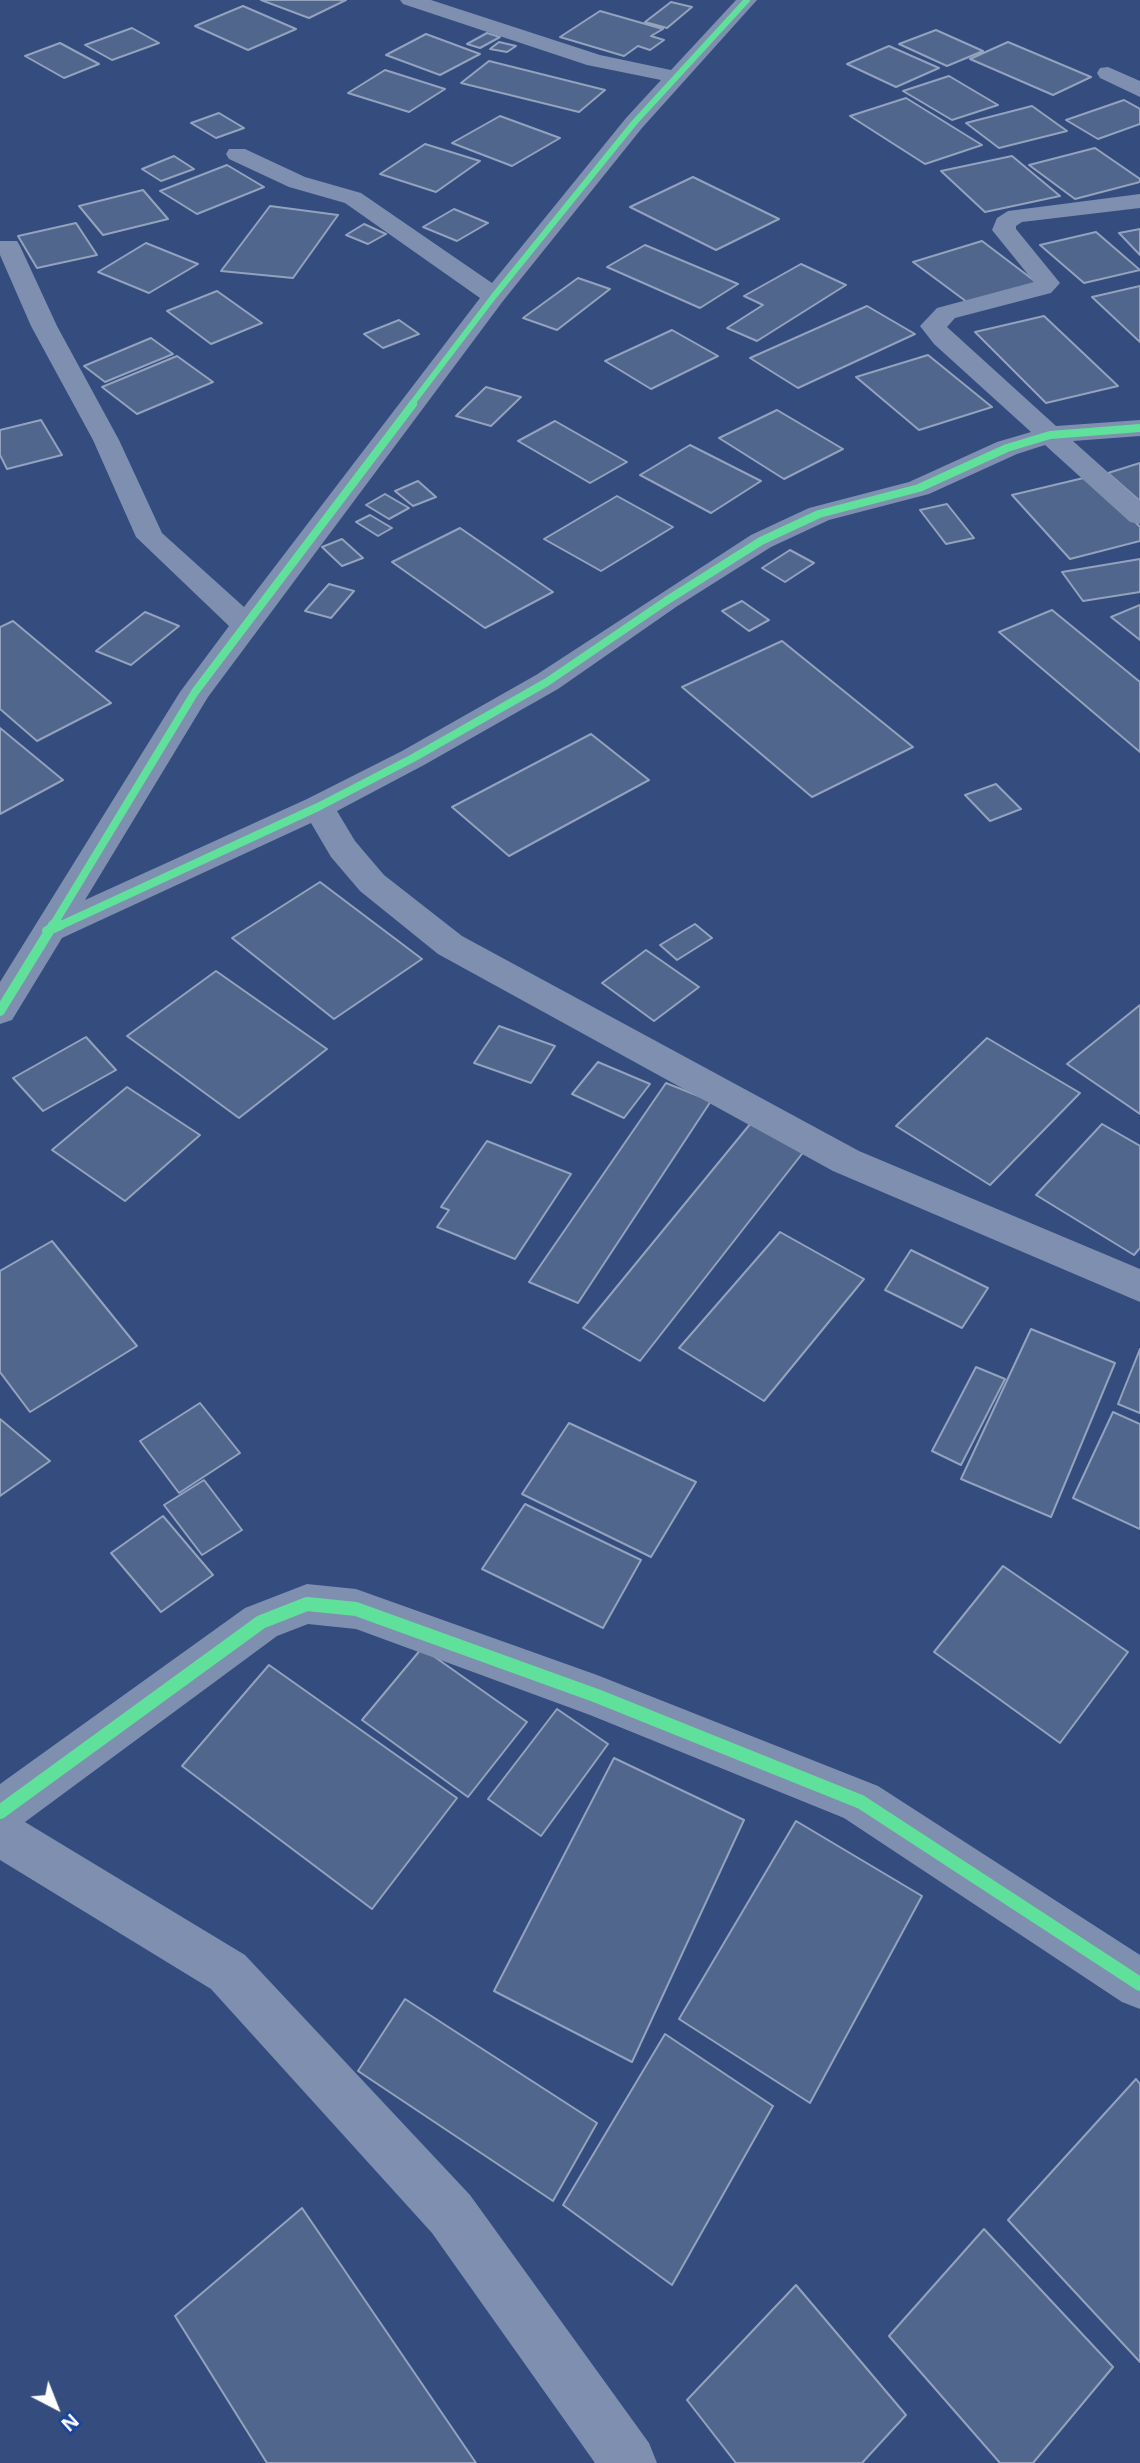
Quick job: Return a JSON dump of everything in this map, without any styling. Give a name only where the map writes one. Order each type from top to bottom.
[{"type":"street","points":[[410,0],[595,60],[676,77]]},
{"type":"street","points":[[4,997],[195,692],[494,296],[634,122],[747,0]]},
{"type":"street","points":[[1108,73],[1140,90]]},
{"type":"street","points":[[237,154],[297,182],[353,198],[494,296]]},
{"type":"street","points":[[1140,201],[1016,216],[1005,223],[1004,230],[1047,278],[1048,283],[1042,288],[946,313],[933,326],[943,339],[1140,516]]},
{"type":"street","points":[[8,246],[44,326],[106,440],[150,537],[246,625]]},
{"type":"street","points":[[47,931],[318,807],[413,758],[547,682],[666,601],[761,541],[819,514],[919,488],[1007,448],[1050,435],[1140,428]]},
{"type":"street","points":[[318,807],[343,849],[372,883],[450,945],[846,1161],[1140,1286]]},
{"type":"street","points":[[0,1812],[261,1622],[307,1604],[356,1609],[597,1696],[861,1802],[1140,1984]]},
{"type":"street","points":[[0,1833],[228,1972],[451,2214],[628,2463]]},
{"type":"building","points":[[261,0],[346,0],[309,18]]},
{"type":"building","points":[[671,2],[692,7],[667,28],[645,22]]},
{"type":"building","points":[[243,6],[296,29],[248,50],[195,26]]},
{"type":"building","points":[[600,11],[663,29],[651,36],[664,40],[650,50],[638,46],[624,56],[560,37]]},
{"type":"building","points":[[132,28],[159,43],[112,60],[85,45]]},
{"type":"building","points":[[936,30],[983,51],[947,66],[899,44]]},
{"type":"building","points":[[487,33],[500,37],[480,48],[467,44]]},
{"type":"building","points":[[426,34],[480,54],[440,75],[386,55]]},
{"type":"building","points":[[499,42],[516,46],[507,52],[490,49]]},
{"type":"building","points":[[1008,42],[1091,77],[1053,95],[970,59]]},
{"type":"building","points":[[60,43],[99,64],[64,78],[25,56]]},
{"type":"building","points":[[889,46],[939,68],[896,87],[847,64]]},
{"type":"building","points":[[489,61],[605,90],[579,112],[461,83]]},
{"type":"building","points":[[385,70],[445,89],[409,112],[348,93]]},
{"type":"building","points":[[949,76],[998,105],[952,120],[903,91]]},
{"type":"building","points":[[906,98],[982,145],[925,164],[850,116]]},
{"type":"building","points":[[1124,100],[1140,109],[1140,124],[1098,139],[1066,120]]},
{"type":"building","points":[[1032,106],[1067,131],[999,148],[966,123]]},
{"type":"building","points":[[219,113],[244,128],[216,138],[191,123]]},
{"type":"building","points":[[500,116],[560,138],[512,166],[452,143]]},
{"type":"building","points":[[425,144],[480,161],[436,192],[380,174]]},
{"type":"building","points":[[1095,148],[1140,179],[1140,182],[1075,199],[1029,165]]},
{"type":"building","points":[[174,156],[194,169],[161,181],[142,169]]},
{"type":"building","points":[[1012,156],[1060,196],[985,212],[941,171]]},
{"type":"building","points":[[227,165],[264,187],[197,214],[160,191]]},
{"type":"building","points":[[693,177],[779,219],[716,250],[630,207]]},
{"type":"building","points":[[143,190],[168,219],[103,235],[79,206]]},
{"type":"building","points":[[270,206],[338,215],[293,278],[221,271]]},
{"type":"building","points":[[454,209],[488,223],[457,241],[423,227]]},
{"type":"building","points":[[76,223],[97,255],[37,268],[18,236]]},
{"type":"building","points":[[364,224],[386,234],[368,244],[346,235]]},
{"type":"building","points":[[1140,229],[1140,255],[1119,233]]},
{"type":"building","points":[[1096,232],[1140,270],[1084,283],[1040,245]]},
{"type":"building","points":[[982,241],[1040,285],[971,305],[913,262]]},
{"type":"building","points":[[146,243],[198,264],[149,293],[98,272]]},
{"type":"building","points":[[645,245],[738,284],[700,308],[607,267]]},
{"type":"building","points":[[801,264],[846,285],[757,341],[727,328],[763,305],[744,296]]},
{"type":"building","points":[[578,278],[610,289],[557,330],[523,318]]},
{"type":"building","points":[[1140,286],[1140,342],[1092,297]]},
{"type":"building","points":[[217,291],[262,323],[211,344],[167,311]]},
{"type":"building","points":[[867,306],[915,334],[798,388],[750,358]]},
{"type":"building","points":[[1044,316],[1118,386],[1046,403],[975,332]]},
{"type":"building","points":[[399,320],[419,334],[383,348],[364,334]]},
{"type":"building","points":[[672,330],[718,356],[651,389],[605,361]]},
{"type":"building","points":[[151,338],[173,354],[105,382],[84,366]]},
{"type":"building","points":[[928,355],[992,407],[919,430],[856,377]]},
{"type":"building","points":[[177,356],[213,382],[137,414],[102,387]]},
{"type":"building","points":[[486,387],[521,397],[491,426],[456,416]]},
{"type":"building","points":[[777,410],[843,449],[784,479],[719,438]]},
{"type":"building","points":[[41,420],[62,455],[7,469],[0,455],[0,430]]},
{"type":"building","points":[[555,421],[627,462],[590,483],[518,441]]},
{"type":"building","points":[[690,445],[761,481],[711,513],[640,475]]},
{"type":"building","points":[[1140,463],[1140,501],[1108,473]]},
{"type":"building","points":[[1092,476],[1140,527],[1140,541],[1070,559],[1012,495]]},
{"type":"building","points":[[418,481],[436,497],[413,506],[395,491]]},
{"type":"building","points":[[385,494],[409,508],[389,519],[366,505]]},
{"type":"building","points":[[617,496],[673,527],[601,571],[544,539]]},
{"type":"building","points":[[947,504],[974,538],[946,544],[920,510]]},
{"type":"building","points":[[370,515],[392,528],[378,536],[356,522]]},
{"type":"building","points":[[460,528],[553,592],[485,628],[392,562]]},
{"type":"building","points":[[342,539],[363,558],[342,566],[322,547]]},
{"type":"building","points":[[790,550],[814,563],[785,582],[762,568]]},
{"type":"building","points":[[1140,559],[1140,592],[1083,601],[1062,572]]},
{"type":"building","points":[[329,584],[354,591],[331,618],[305,611]]},
{"type":"building","points":[[742,601],[769,620],[749,631],[722,611]]},
{"type":"building","points":[[1140,605],[1140,640],[1111,617]]},
{"type":"building","points":[[1052,610],[1140,682],[1140,752],[999,632]]},
{"type":"building","points":[[145,612],[179,626],[131,665],[96,651]]},
{"type":"building","points":[[13,621],[111,703],[37,741],[0,709],[0,627]]},
{"type":"building","points":[[782,641],[913,747],[812,797],[682,687]]},
{"type":"building","points":[[0,728],[63,780],[0,814]]},
{"type":"building","points":[[591,734],[649,780],[509,856],[452,807]]},
{"type":"building","points":[[996,784],[1021,809],[990,821],[965,795]]},
{"type":"building","points":[[320,882],[422,959],[334,1019],[232,938]]},
{"type":"building","points":[[695,924],[712,938],[677,960],[660,945]]},
{"type":"building","points":[[646,950],[699,987],[654,1021],[602,983]]},
{"type":"building","points":[[216,971],[327,1049],[239,1118],[127,1036]]},
{"type":"building","points":[[1140,1005],[1140,1114],[1067,1064]]},
{"type":"building","points":[[499,1026],[555,1046],[531,1083],[474,1063]]},
{"type":"building","points":[[86,1037],[116,1070],[43,1111],[13,1078]]},
{"type":"building","points":[[987,1038],[1080,1093],[990,1185],[896,1126]]},
{"type":"building","points":[[598,1062],[650,1084],[624,1118],[572,1094]]},
{"type":"building","points":[[666,1083],[711,1101],[578,1303],[529,1282]]},
{"type":"building","points":[[127,1087],[200,1135],[125,1201],[52,1150]]},
{"type":"building","points":[[751,1123],[805,1150],[640,1361],[583,1328]]},
{"type":"building","points":[[1102,1124],[1140,1146],[1140,1248],[1134,1255],[1036,1195]]},
{"type":"building","points":[[487,1141],[571,1174],[515,1259],[437,1227],[449,1210],[441,1207]]},
{"type":"building","points":[[780,1232],[864,1279],[764,1401],[679,1348]]},
{"type":"building","points":[[52,1241],[137,1346],[30,1412],[0,1372],[0,1271]]},
{"type":"building","points":[[911,1250],[988,1288],[962,1328],[885,1290]]},
{"type":"building","points":[[1031,1329],[1115,1363],[1051,1517],[961,1479]]},
{"type":"building","points":[[1140,1349],[1140,1413],[1118,1404]]},
{"type":"building","points":[[976,1367],[1005,1379],[961,1465],[932,1451]]},
{"type":"building","points":[[200,1403],[240,1453],[179,1493],[140,1441]]},
{"type":"building","points":[[1113,1412],[1140,1424],[1140,1529],[1073,1498]]},
{"type":"building","points":[[0,1419],[50,1461],[0,1496]]},
{"type":"building","points":[[569,1423],[696,1482],[651,1557],[522,1494]]},
{"type":"building","points":[[204,1480],[242,1530],[202,1555],[164,1505]]},
{"type":"building","points":[[525,1504],[641,1560],[603,1628],[482,1569]]},
{"type":"building","points":[[163,1516],[213,1575],[161,1612],[111,1553]]},
{"type":"building","points":[[1003,1566],[1128,1652],[1060,1743],[934,1652]]},
{"type":"building","points":[[422,1648],[527,1722],[468,1797],[362,1720]]},
{"type":"building","points":[[269,1665],[457,1798],[372,1909],[182,1766]]},
{"type":"building","points":[[557,1709],[608,1744],[541,1836],[488,1799]]},
{"type":"building","points":[[614,1758],[744,1820],[632,2062],[494,1991]]},
{"type":"building","points":[[796,1821],[922,1896],[810,2103],[679,2019]]},
{"type":"building","points":[[405,1999],[597,2123],[553,2201],[358,2071]]},
{"type":"building","points":[[665,2034],[773,2106],[672,2285],[563,2205]]},
{"type":"building","points":[[1136,2079],[1140,2084],[1140,2362],[1008,2220]]},
{"type":"building","points":[[302,2208],[476,2463],[267,2463],[175,2316]]},
{"type":"building","points":[[984,2229],[1113,2367],[1033,2463],[1000,2463],[889,2336]]},
{"type":"building","points":[[796,2285],[906,2415],[862,2463],[736,2463],[687,2400]]},
{"type":"cycle path","points":[[0,1011],[195,692],[494,296],[634,123],[747,0]]},
{"type":"cycle path","points":[[47,931],[318,807],[413,758],[547,682],[666,601],[761,541],[819,514],[919,488],[1007,448],[1050,435],[1140,428]]},
{"type":"cycle path","points":[[0,1812],[261,1622],[307,1604],[356,1609],[597,1696],[861,1802],[1140,1984]]}]
